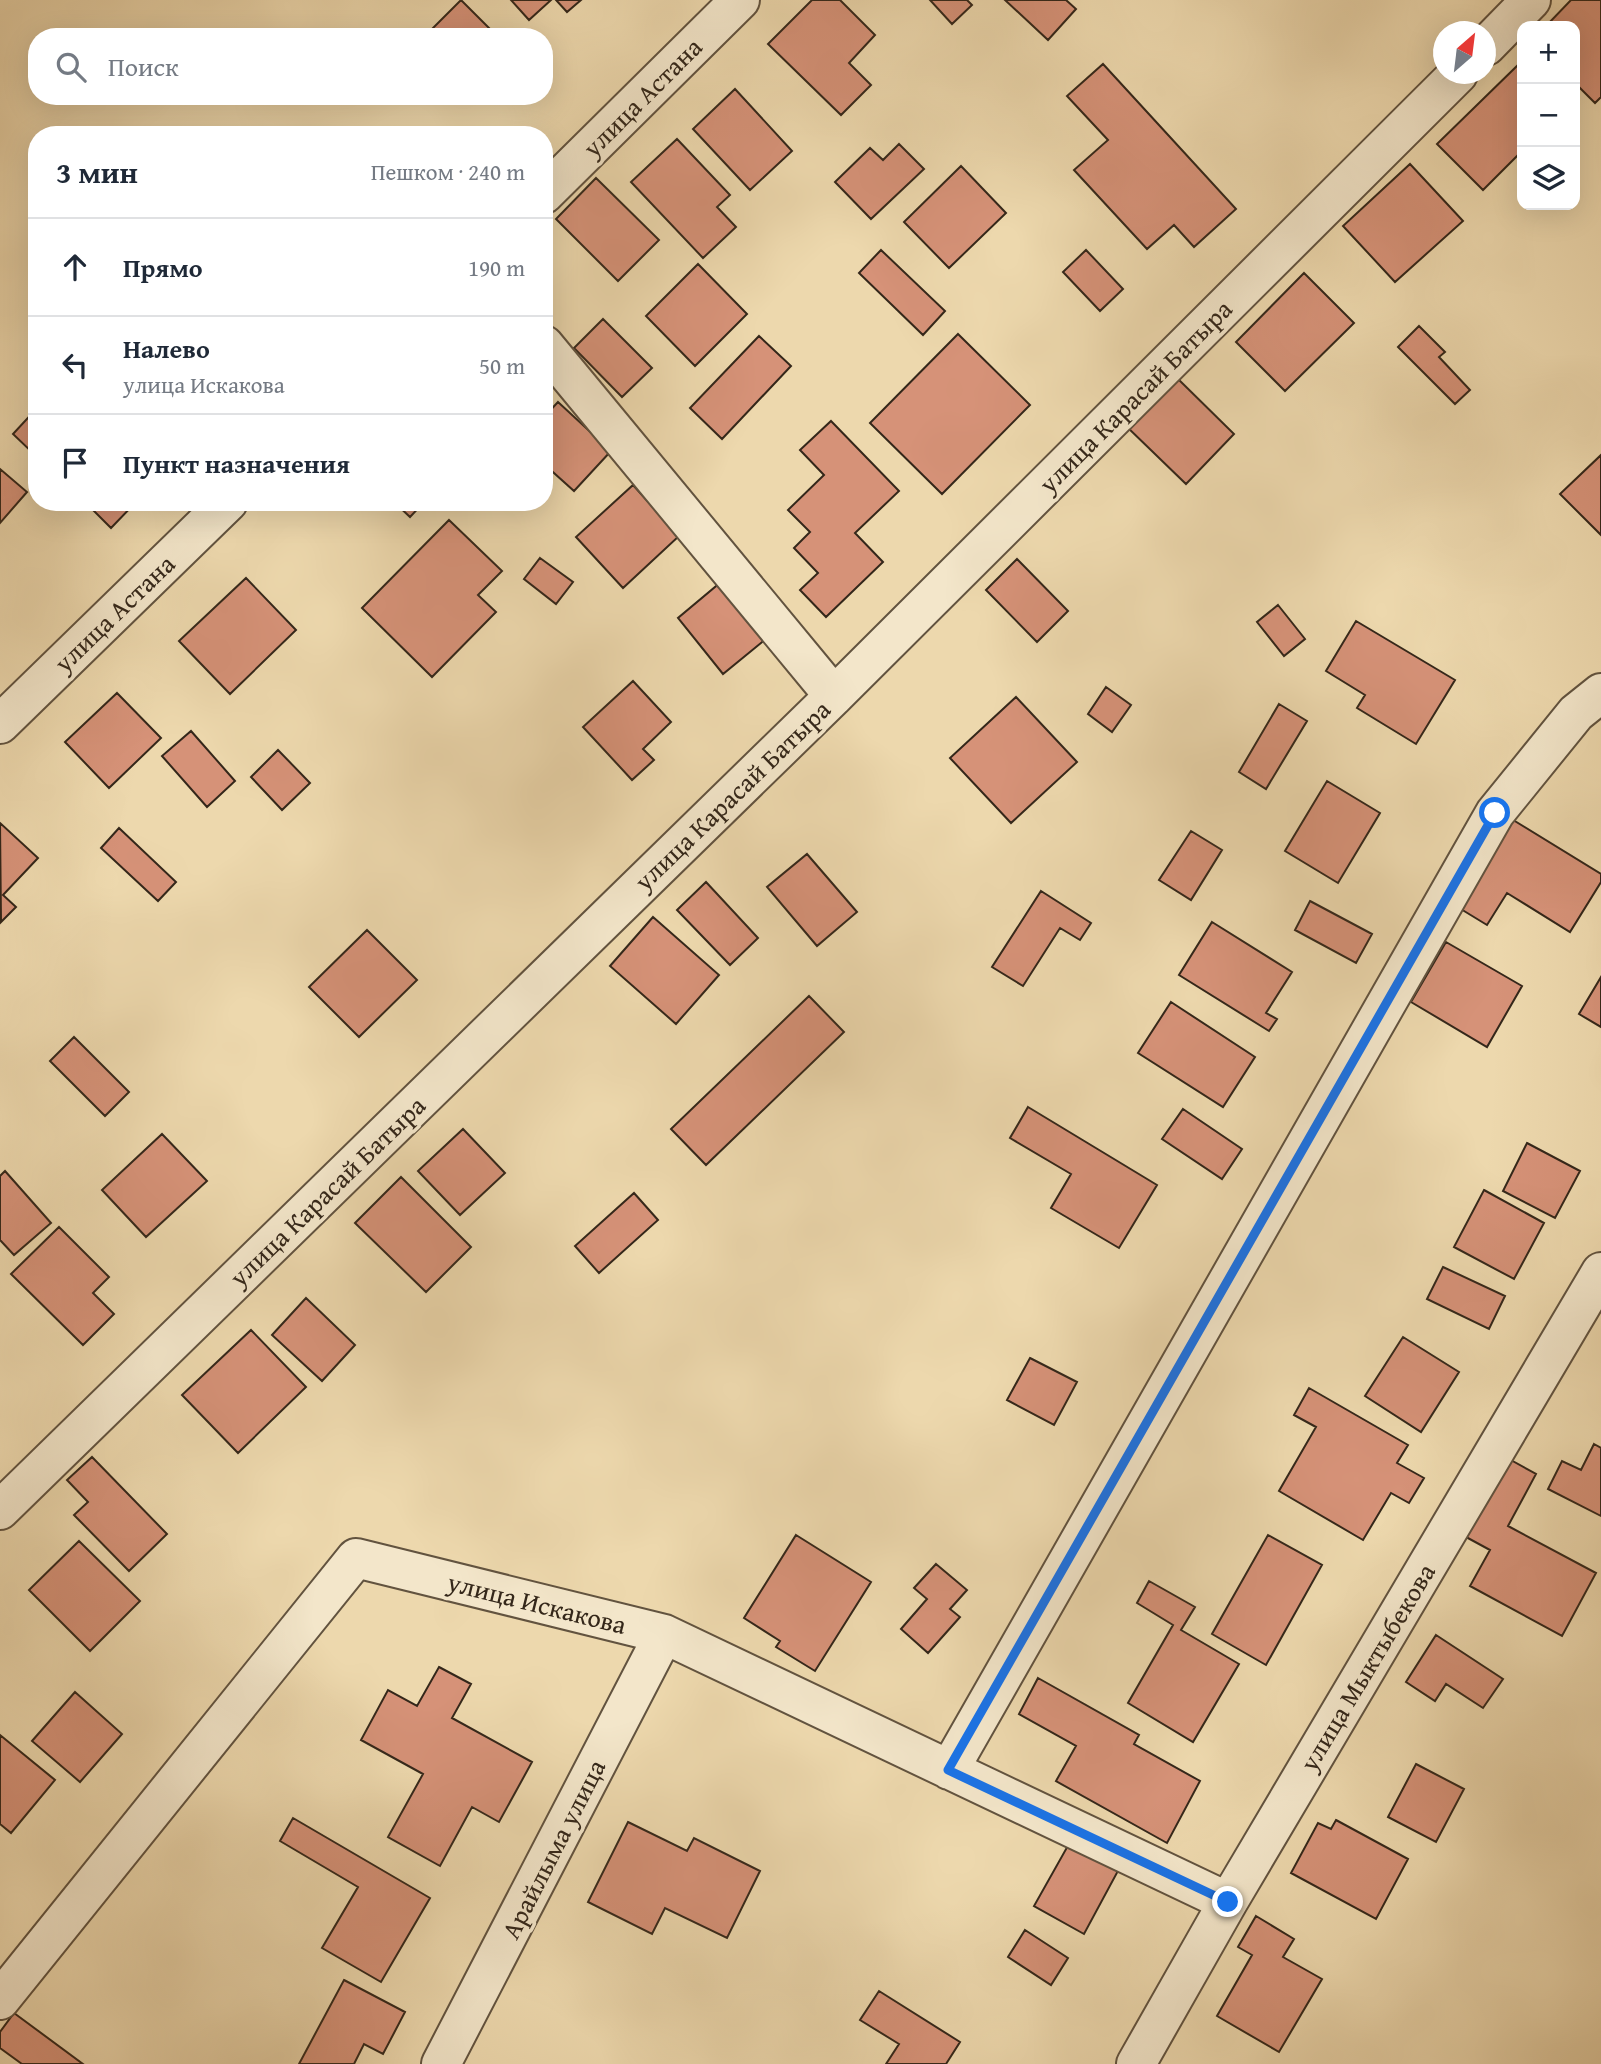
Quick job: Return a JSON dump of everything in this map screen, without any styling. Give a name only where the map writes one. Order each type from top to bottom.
[{"type":"street","name":"улица Астана","points":[[553,185],[740,0]]},
{"type":"street","points":[[1496,36],[1531,0]]},
{"type":"street","name":"улица Карасай Батыра","points":[[0,1510],[834,696],[1448,84]]},
{"type":"street","points":[[553,356],[834,696]]},
{"type":"street","name":"улица Астана","points":[[0,724],[219,511]]},
{"type":"street","points":[[948,1770],[1495,813],[1576,713],[1601,693]]},
{"type":"street","name":"улица Мыктыбекова","points":[[1136,2064],[1228,1902],[1601,1272]]},
{"type":"street","name":"улица Искакова","points":[[0,2000],[356,1558],[664,1634],[1228,1902]]},
{"type":"street","name":"Арайлыма улица","points":[[442,2064],[664,1634]]},
{"type":"building","points":[[461,0],[489,28],[433,28]]},
{"type":"building","points":[[511,0],[551,0],[529,20]]},
{"type":"building","points":[[556,0],[581,0],[567,12]]},
{"type":"building","points":[[812,0],[840,0],[875,35],[849,63],[871,85],[841,115],[768,44]]},
{"type":"building","points":[[930,0],[967,0],[972,5],[952,24]]},
{"type":"building","points":[[1005,0],[1066,0],[1076,9],[1048,40]]},
{"type":"building","points":[[1571,0],[1601,0],[1601,97],[1595,103],[1580,88],[1580,21],[1551,21]]},
{"type":"building","points":[[1103,64],[1236,209],[1194,247],[1174,225],[1147,249],[1074,170],[1108,140],[1067,96]]},
{"type":"building","points":[[1517,66],[1517,156],[1483,190],[1437,144]]},
{"type":"building","points":[[735,89],[792,151],[750,190],[693,129]]},
{"type":"building","points":[[677,139],[730,195],[717,207],[736,227],[703,258],[631,182]]},
{"type":"building","points":[[899,144],[924,169],[871,219],[835,182],[870,148],[883,160]]},
{"type":"building","points":[[1410,164],[1463,221],[1395,282],[1343,226]]},
{"type":"building","points":[[961,166],[1006,213],[949,268],[904,222]]},
{"type":"building","points":[[596,178],[659,240],[618,281],[556,219]]},
{"type":"building","points":[[881,250],[945,311],[923,335],[859,273]]},
{"type":"building","points":[[1086,250],[1123,289],[1100,311],[1063,272]]},
{"type":"building","points":[[698,264],[747,314],[695,366],[646,316]]},
{"type":"building","points":[[1304,273],[1354,323],[1285,391],[1236,342]]},
{"type":"building","points":[[603,319],[652,368],[622,397],[574,348]]},
{"type":"building","points":[[1419,326],[1445,352],[1439,357],[1470,390],[1455,404],[1398,347]]},
{"type":"building","points":[[958,334],[1030,405],[942,494],[870,423]]},
{"type":"building","points":[[759,336],[791,366],[722,439],[690,408]]},
{"type":"building","points":[[1174,375],[1234,434],[1186,484],[1125,425]]},
{"type":"building","points":[[558,402],[611,451],[574,491],[553,472],[553,407]]},
{"type":"building","points":[[28,418],[28,448],[13,434]]},
{"type":"building","points":[[831,421],[899,491],[855,533],[883,562],[826,617],[800,590],[818,573],[794,548],[810,532],[788,510],[824,475],[800,450]]},
{"type":"building","points":[[1601,455],[1601,535],[1560,494]]},
{"type":"building","points":[[0,469],[27,492],[0,523]]},
{"type":"building","points":[[633,485],[679,536],[623,588],[576,537]]},
{"type":"building","points":[[94,511],[127,511],[111,528]]},
{"type":"building","points":[[404,511],[416,511],[410,517]]},
{"type":"building","points":[[449,520],[502,571],[478,595],[496,612],[432,677],[362,608]]},
{"type":"building","points":[[540,558],[573,582],[556,604],[524,579]]},
{"type":"building","points":[[1017,559],[1068,611],[1037,642],[986,590]]},
{"type":"building","points":[[246,578],[296,630],[230,694],[179,641]]},
{"type":"building","points":[[721,582],[767,638],[723,674],[678,618]]},
{"type":"building","points":[[1278,605],[1305,639],[1284,656],[1257,622]]},
{"type":"building","points":[[1356,621],[1455,680],[1416,744],[1357,708],[1365,695],[1326,671]]},
{"type":"building","points":[[633,681],[671,722],[643,749],[654,760],[632,780],[583,727]]},
{"type":"building","points":[[1106,687],[1131,705],[1112,732],[1088,714]]},
{"type":"building","points":[[117,693],[161,738],[109,788],[65,742]]},
{"type":"building","points":[[1016,697],[1077,762],[1011,823],[950,758]]},
{"type":"building","points":[[1279,704],[1307,721],[1266,789],[1239,772]]},
{"type":"building","points":[[191,731],[235,781],[207,807],[162,756]]},
{"type":"building","points":[[278,750],[310,783],[282,810],[251,777]]},
{"type":"building","points":[[1327,781],[1380,813],[1338,883],[1285,851]]},
{"type":"building","points":[[1505,815],[1601,874],[1601,882],[1570,932],[1507,893],[1487,925],[1451,903]]},
{"type":"building","points":[[0,823],[38,858],[3,895],[16,907],[1,922]]},
{"type":"building","points":[[119,828],[176,882],[158,901],[101,848]]},
{"type":"building","points":[[1191,831],[1222,850],[1191,900],[1159,880]]},
{"type":"building","points":[[807,854],[857,912],[817,946],[767,887]]},
{"type":"building","points":[[706,882],[758,938],[730,965],[677,910]]},
{"type":"building","points":[[1041,891],[1091,923],[1080,940],[1060,928],[1023,986],[992,967]]},
{"type":"building","points":[[1310,901],[1372,934],[1356,963],[1295,930]]},
{"type":"building","points":[[653,917],[719,975],[676,1024],[610,966]]},
{"type":"building","points":[[1212,922],[1292,972],[1266,1013],[1277,1019],[1269,1031],[1179,975]]},
{"type":"building","points":[[367,930],[417,980],[359,1037],[309,987]]},
{"type":"building","points":[[1446,942],[1522,986],[1487,1047],[1411,1002]]},
{"type":"building","points":[[1601,977],[1601,1027],[1579,1014]]},
{"type":"building","points":[[809,996],[844,1032],[706,1165],[671,1129]]},
{"type":"building","points":[[1171,1002],[1255,1057],[1223,1107],[1138,1053]]},
{"type":"building","points":[[74,1037],[129,1092],[105,1116],[50,1061]]},
{"type":"building","points":[[1028,1107],[1157,1185],[1119,1248],[1051,1208],[1071,1174],[1010,1138]]},
{"type":"building","points":[[1183,1109],[1242,1149],[1222,1179],[1162,1139]]},
{"type":"building","points":[[463,1129],[505,1173],[460,1215],[418,1171]]},
{"type":"building","points":[[162,1134],[207,1181],[146,1237],[102,1190]]},
{"type":"building","points":[[1527,1143],[1580,1171],[1555,1218],[1503,1191]]},
{"type":"building","points":[[5,1171],[51,1223],[14,1255],[0,1240],[0,1176]]},
{"type":"building","points":[[401,1177],[471,1247],[426,1292],[355,1223]]},
{"type":"building","points":[[1484,1190],[1544,1223],[1514,1279],[1454,1247]]},
{"type":"building","points":[[634,1193],[658,1220],[599,1273],[575,1246]]},
{"type":"building","points":[[59,1227],[109,1277],[93,1293],[114,1314],[83,1345],[11,1274]]},
{"type":"building","points":[[1443,1267],[1505,1296],[1489,1329],[1427,1299]]},
{"type":"building","points":[[306,1298],[355,1345],[322,1381],[272,1335]]},
{"type":"building","points":[[251,1330],[306,1387],[238,1453],[182,1395]]},
{"type":"building","points":[[1403,1337],[1459,1372],[1421,1432],[1365,1396]]},
{"type":"building","points":[[1030,1358],[1077,1382],[1054,1425],[1007,1400]]},
{"type":"building","points":[[1309,1388],[1408,1445],[1397,1463],[1424,1478],[1409,1503],[1391,1493],[1363,1540],[1279,1491],[1316,1427],[1294,1415]]},
{"type":"building","points":[[1594,1444],[1601,1448],[1601,1516],[1548,1489],[1562,1461],[1581,1470]]},
{"type":"building","points":[[92,1457],[167,1534],[129,1571],[74,1515],[88,1502],[67,1480]]},
{"type":"building","points":[[1509,1459],[1536,1474],[1508,1526],[1596,1573],[1562,1636],[1470,1586],[1490,1550],[1466,1537]]},
{"type":"building","points":[[796,1535],[871,1582],[815,1671],[776,1647],[780,1641],[744,1618]]},
{"type":"building","points":[[1268,1535],[1322,1565],[1266,1665],[1212,1634]]},
{"type":"building","points":[[79,1541],[140,1601],[90,1651],[29,1590]]},
{"type":"building","points":[[936,1564],[967,1590],[950,1609],[960,1617],[928,1653],[901,1629],[927,1599],[914,1588]]},
{"type":"building","points":[[1149,1581],[1195,1607],[1181,1630],[1239,1664],[1193,1742],[1128,1703],[1173,1625],[1137,1603]]},
{"type":"building","points":[[1436,1635],[1503,1679],[1483,1708],[1446,1684],[1435,1701],[1406,1682]]},
{"type":"building","points":[[439,1667],[471,1684],[452,1718],[532,1762],[499,1822],[472,1807],[440,1866],[388,1837],[423,1774],[361,1740],[388,1690],[417,1706]]},
{"type":"building","points":[[1038,1678],[1139,1735],[1134,1744],[1200,1781],[1167,1843],[1056,1781],[1076,1746],[1019,1714]]},
{"type":"building","points":[[75,1692],[122,1734],[80,1782],[32,1741]]},
{"type":"building","points":[[0,1735],[55,1780],[11,1833],[0,1824]]},
{"type":"building","points":[[1416,1764],[1464,1789],[1436,1842],[1388,1817]]},
{"type":"building","points":[[293,1818],[430,1898],[381,1982],[322,1948],[358,1887],[280,1841]]},
{"type":"building","points":[[1336,1820],[1408,1859],[1376,1919],[1291,1873],[1318,1823],[1331,1829]]},
{"type":"building","points":[[628,1822],[687,1851],[694,1838],[760,1871],[727,1938],[665,1908],[652,1934],[588,1902]]},
{"type":"building","points":[[1070,1842],[1119,1869],[1084,1934],[1034,1906]]},
{"type":"building","points":[[1256,1916],[1294,1939],[1283,1957],[1322,1979],[1279,2052],[1217,2016],[1252,1955],[1238,1947]]},
{"type":"building","points":[[1025,1930],[1068,1958],[1051,1985],[1008,1957]]},
{"type":"building","points":[[344,1980],[405,2012],[383,2054],[364,2044],[354,2064],[299,2064]]},
{"type":"building","points":[[879,1991],[960,2042],[946,2064],[886,2064],[899,2044],[860,2020]]},
{"type":"building","points":[[14,2013],[83,2064],[22,2064],[0,2048],[0,2032]]},
{"type":"route","points":[[1228,1902],[948,1770],[1495,813]]}]
